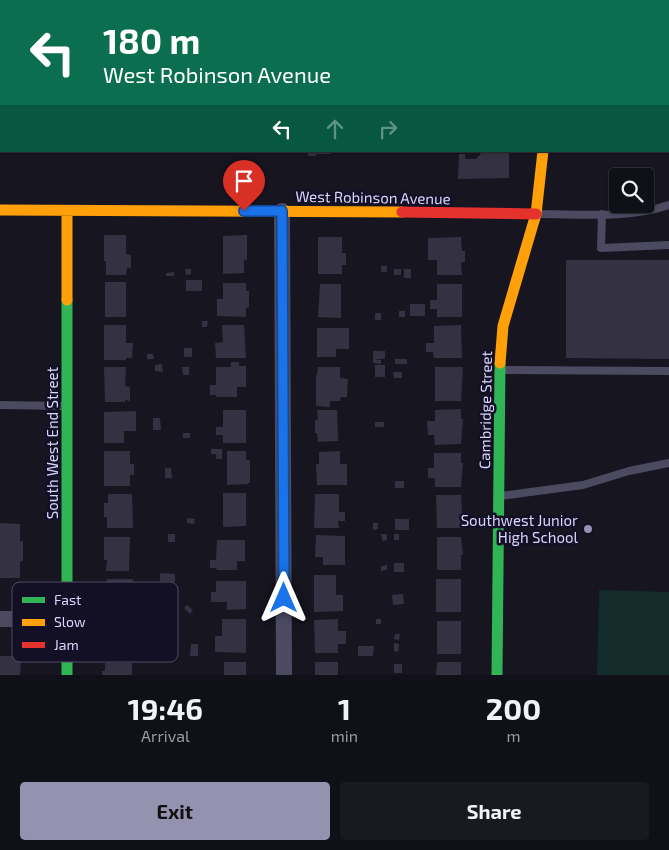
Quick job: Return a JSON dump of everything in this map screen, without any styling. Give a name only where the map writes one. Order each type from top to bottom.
[{"type":"street","name":"Cambridge Street","points":[[497,675],[500,370],[503,326],[536,214],[543,152]]},
{"type":"street","name":"West Robinson Avenue","points":[[0,210],[536,214]]},
{"type":"street","name":"South West End Street","points":[[67,211],[67,582]]},
{"type":"street","points":[[282,211],[284,675]]},
{"type":"street","name":"South West End Street","points":[[67,662],[67,675]]},
{"type":"lane","points":[[536,214],[602,214],[652,211],[669,205]]},
{"type":"lane","points":[[602,214],[601,248],[669,246]]},
{"type":"lane","points":[[500,370],[669,371]]},
{"type":"lane","points":[[0,405],[67,406]]},
{"type":"lane","points":[[498,496],[583,485],[629,471],[669,463]]},
{"type":"green space","points":[[599,590],[669,592],[669,675],[597,675]]},
{"type":"building","points":[[308,152],[331,152],[331,154],[308,156]]},
{"type":"building","points":[[482,152],[509,152],[509,178],[458,179],[459,154],[465,154],[465,159],[476,159]]},
{"type":"building","points":[[104,235],[126,235],[126,254],[131,255],[131,268],[127,268],[126,275],[106,275]]},
{"type":"building","points":[[247,235],[247,260],[244,260],[244,273],[223,274],[223,236]]},
{"type":"building","points":[[318,237],[342,237],[342,253],[346,253],[346,265],[342,265],[342,274],[318,274]]},
{"type":"building","points":[[461,237],[462,251],[465,251],[465,262],[461,262],[462,275],[437,275],[437,260],[428,260],[428,238]]},
{"type":"building","points":[[566,260],[669,260],[669,359],[566,358]]},
{"type":"building","points":[[381,266],[387,266],[387,272],[381,272]]},
{"type":"building","points":[[185,269],[191,269],[191,274],[186,275]]},
{"type":"building","points":[[394,269],[401,269],[401,275],[394,275]]},
{"type":"building","points":[[404,269],[411,269],[411,278],[404,278]]},
{"type":"building","points":[[174,272],[174,276],[166,276],[166,273]]},
{"type":"building","points":[[186,280],[202,280],[202,291],[186,291]]},
{"type":"building","points":[[105,282],[126,282],[126,317],[105,317]]},
{"type":"building","points":[[223,283],[246,283],[246,291],[249,291],[249,307],[246,308],[246,317],[217,316],[217,299],[223,299]]},
{"type":"building","points":[[320,284],[341,284],[341,318],[318,317]]},
{"type":"building","points":[[437,284],[462,284],[462,317],[437,317],[437,309],[430,309],[430,300],[437,300]]},
{"type":"building","points":[[410,304],[425,304],[425,316],[410,316]]},
{"type":"building","points":[[399,311],[405,311],[405,317],[399,317]]},
{"type":"building","points":[[375,313],[381,313],[381,320],[375,320]]},
{"type":"building","points":[[202,321],[208,321],[207,327],[202,327]]},
{"type":"building","points":[[104,325],[126,325],[126,343],[133,343],[132,358],[126,358],[126,360],[104,360]]},
{"type":"building","points":[[222,325],[244,325],[246,358],[216,358],[215,343],[223,342]]},
{"type":"building","points":[[461,325],[462,358],[434,358],[433,352],[426,352],[426,343],[434,343],[434,326]]},
{"type":"building","points":[[317,328],[349,328],[349,349],[336,349],[336,357],[317,357]]},
{"type":"building","points":[[184,348],[192,348],[192,357],[184,357]]},
{"type":"building","points":[[373,351],[385,351],[385,359],[373,359]]},
{"type":"building","points":[[147,354],[153,354],[154,359],[147,359]]},
{"type":"building","points":[[373,359],[381,360],[381,364],[373,363]]},
{"type":"building","points":[[395,359],[407,359],[407,364],[395,364]]},
{"type":"building","points":[[231,362],[239,362],[239,366],[246,366],[246,387],[237,387],[237,397],[216,397],[216,395],[210,395],[210,385],[216,385],[216,367],[231,367]]},
{"type":"building","points":[[162,364],[163,372],[155,371],[155,365]]},
{"type":"building","points":[[375,365],[385,365],[385,377],[375,377]]},
{"type":"building","points":[[104,367],[126,367],[125,386],[130,387],[130,401],[105,402]]},
{"type":"building","points":[[182,367],[189,367],[189,375],[183,375]]},
{"type":"building","points":[[318,367],[340,367],[340,378],[348,379],[347,397],[341,397],[340,401],[330,401],[330,407],[316,406],[316,375]]},
{"type":"building","points":[[435,367],[463,367],[461,401],[435,401]]},
{"type":"building","points":[[393,372],[402,372],[402,378],[394,378]]},
{"type":"building","points":[[461,409],[461,419],[463,419],[461,444],[435,445],[434,435],[428,435],[427,421],[435,421],[435,410]]},
{"type":"building","points":[[223,410],[246,410],[246,443],[223,443],[223,435],[216,435],[216,427],[223,427]]},
{"type":"building","points":[[317,410],[337,410],[338,441],[318,442],[317,433],[315,433],[315,420],[318,420]]},
{"type":"building","points":[[136,411],[136,431],[124,431],[124,443],[104,443],[104,412]]},
{"type":"building","points":[[153,418],[160,418],[161,430],[153,430]]},
{"type":"building","points":[[375,422],[384,422],[384,427],[375,427]]},
{"type":"building","points":[[183,433],[190,433],[190,438],[183,438]]},
{"type":"building","points":[[211,449],[222,449],[222,459],[216,459],[216,454],[211,454]]},
{"type":"building","points":[[104,451],[130,451],[130,464],[134,464],[134,475],[130,475],[130,486],[104,486]]},
{"type":"building","points":[[227,451],[246,451],[246,460],[250,460],[250,483],[227,485]]},
{"type":"building","points":[[340,451],[340,464],[347,464],[347,485],[317,485],[316,464],[319,464],[319,452]]},
{"type":"building","points":[[434,453],[461,453],[461,463],[463,463],[461,487],[435,487],[435,478],[428,478],[428,468],[434,468]]},
{"type":"building","points":[[165,468],[171,468],[172,478],[165,478]]},
{"type":"building","points":[[395,481],[404,481],[404,488],[395,488]]},
{"type":"building","points":[[223,493],[246,493],[246,526],[223,527]]},
{"type":"building","points":[[108,494],[132,494],[133,528],[107,528],[107,517],[104,517],[104,503],[108,503]]},
{"type":"building","points":[[315,494],[339,494],[339,512],[345,512],[345,521],[338,521],[339,528],[314,528]]},
{"type":"building","points":[[436,495],[461,495],[461,528],[437,528]]},
{"type":"building","points":[[187,518],[195,519],[194,524],[187,523]]},
{"type":"building","points":[[395,519],[409,519],[409,530],[395,530]]},
{"type":"building","points":[[0,523],[20,524],[20,541],[23,541],[23,561],[20,561],[20,578],[0,578]]},
{"type":"building","points":[[373,523],[378,523],[378,529],[373,530]]},
{"type":"building","points":[[168,534],[175,534],[175,542],[168,542]]},
{"type":"building","points":[[381,534],[387,534],[387,540],[382,541]]},
{"type":"building","points":[[394,534],[399,534],[399,540],[394,540]]},
{"type":"building","points":[[316,535],[345,536],[345,565],[323,565],[323,557],[315,557]]},
{"type":"building","points":[[104,537],[130,537],[129,571],[106,571],[107,560],[104,560]]},
{"type":"building","points":[[437,537],[461,537],[463,555],[461,555],[461,570],[437,570]]},
{"type":"building","points":[[217,540],[245,540],[245,561],[237,561],[237,570],[210,568],[210,560],[216,560]]},
{"type":"building","points":[[394,563],[404,563],[404,572],[394,572]]},
{"type":"building","points":[[387,565],[387,570],[381,571],[381,566]]},
{"type":"building","points":[[160,573],[175,574],[175,582],[160,581]]},
{"type":"building","points":[[314,575],[336,575],[336,595],[343,595],[343,611],[314,612]]},
{"type":"building","points":[[107,579],[133,579],[133,582],[107,582]]},
{"type":"building","points":[[436,579],[461,579],[461,612],[436,612]]},
{"type":"building","points":[[216,581],[246,581],[246,609],[227,610],[227,602],[211,602],[211,592],[216,592]]},
{"type":"building","points":[[403,594],[404,604],[393,605],[392,595]]},
{"type":"building","points":[[187,605],[193,610],[190,614],[184,608]]},
{"type":"building","points":[[222,619],[246,619],[246,653],[215,652],[215,636],[222,636]]},
{"type":"building","points":[[338,619],[338,631],[346,631],[346,644],[338,644],[338,653],[315,653],[314,620]]},
{"type":"building","points":[[376,619],[381,619],[381,624],[376,624]]},
{"type":"building","points":[[437,621],[461,621],[461,654],[437,654]]},
{"type":"building","points":[[395,634],[400,634],[399,640],[394,639]]},
{"type":"building","points":[[394,643],[399,644],[398,652],[394,651]]},
{"type":"building","points":[[191,644],[198,644],[198,656],[190,656]]},
{"type":"building","points":[[358,646],[374,646],[373,656],[358,656]]},
{"type":"building","points":[[0,656],[12,656],[12,662],[21,662],[20,675],[0,675]]},
{"type":"building","points":[[224,662],[246,662],[246,675],[224,675]]},
{"type":"building","points":[[315,662],[338,662],[338,675],[315,675]]},
{"type":"building","points":[[437,662],[461,662],[461,675],[436,675]]},
{"type":"building","points":[[105,663],[132,663],[132,675],[102,675],[102,671],[105,671]]},
{"type":"building","points":[[394,664],[402,664],[402,673],[394,673]]},
{"type":"traffic: fast","points":[[67,300],[67,582]]},
{"type":"traffic: fast","points":[[497,675],[500,363]]},
{"type":"traffic: fast","points":[[67,662],[67,675]]},
{"type":"traffic: slow","points":[[500,363],[503,326],[536,214],[543,152]]},
{"type":"traffic: slow","points":[[0,210],[402,212]]},
{"type":"traffic: slow","points":[[67,211],[67,300]]},
{"type":"traffic: jam","points":[[402,212],[536,214]]},
{"type":"place","name":"Southwest Junior High School","points":[[588,529]]},
{"type":"route","points":[[244,211],[282,211],[284,598]]}]
